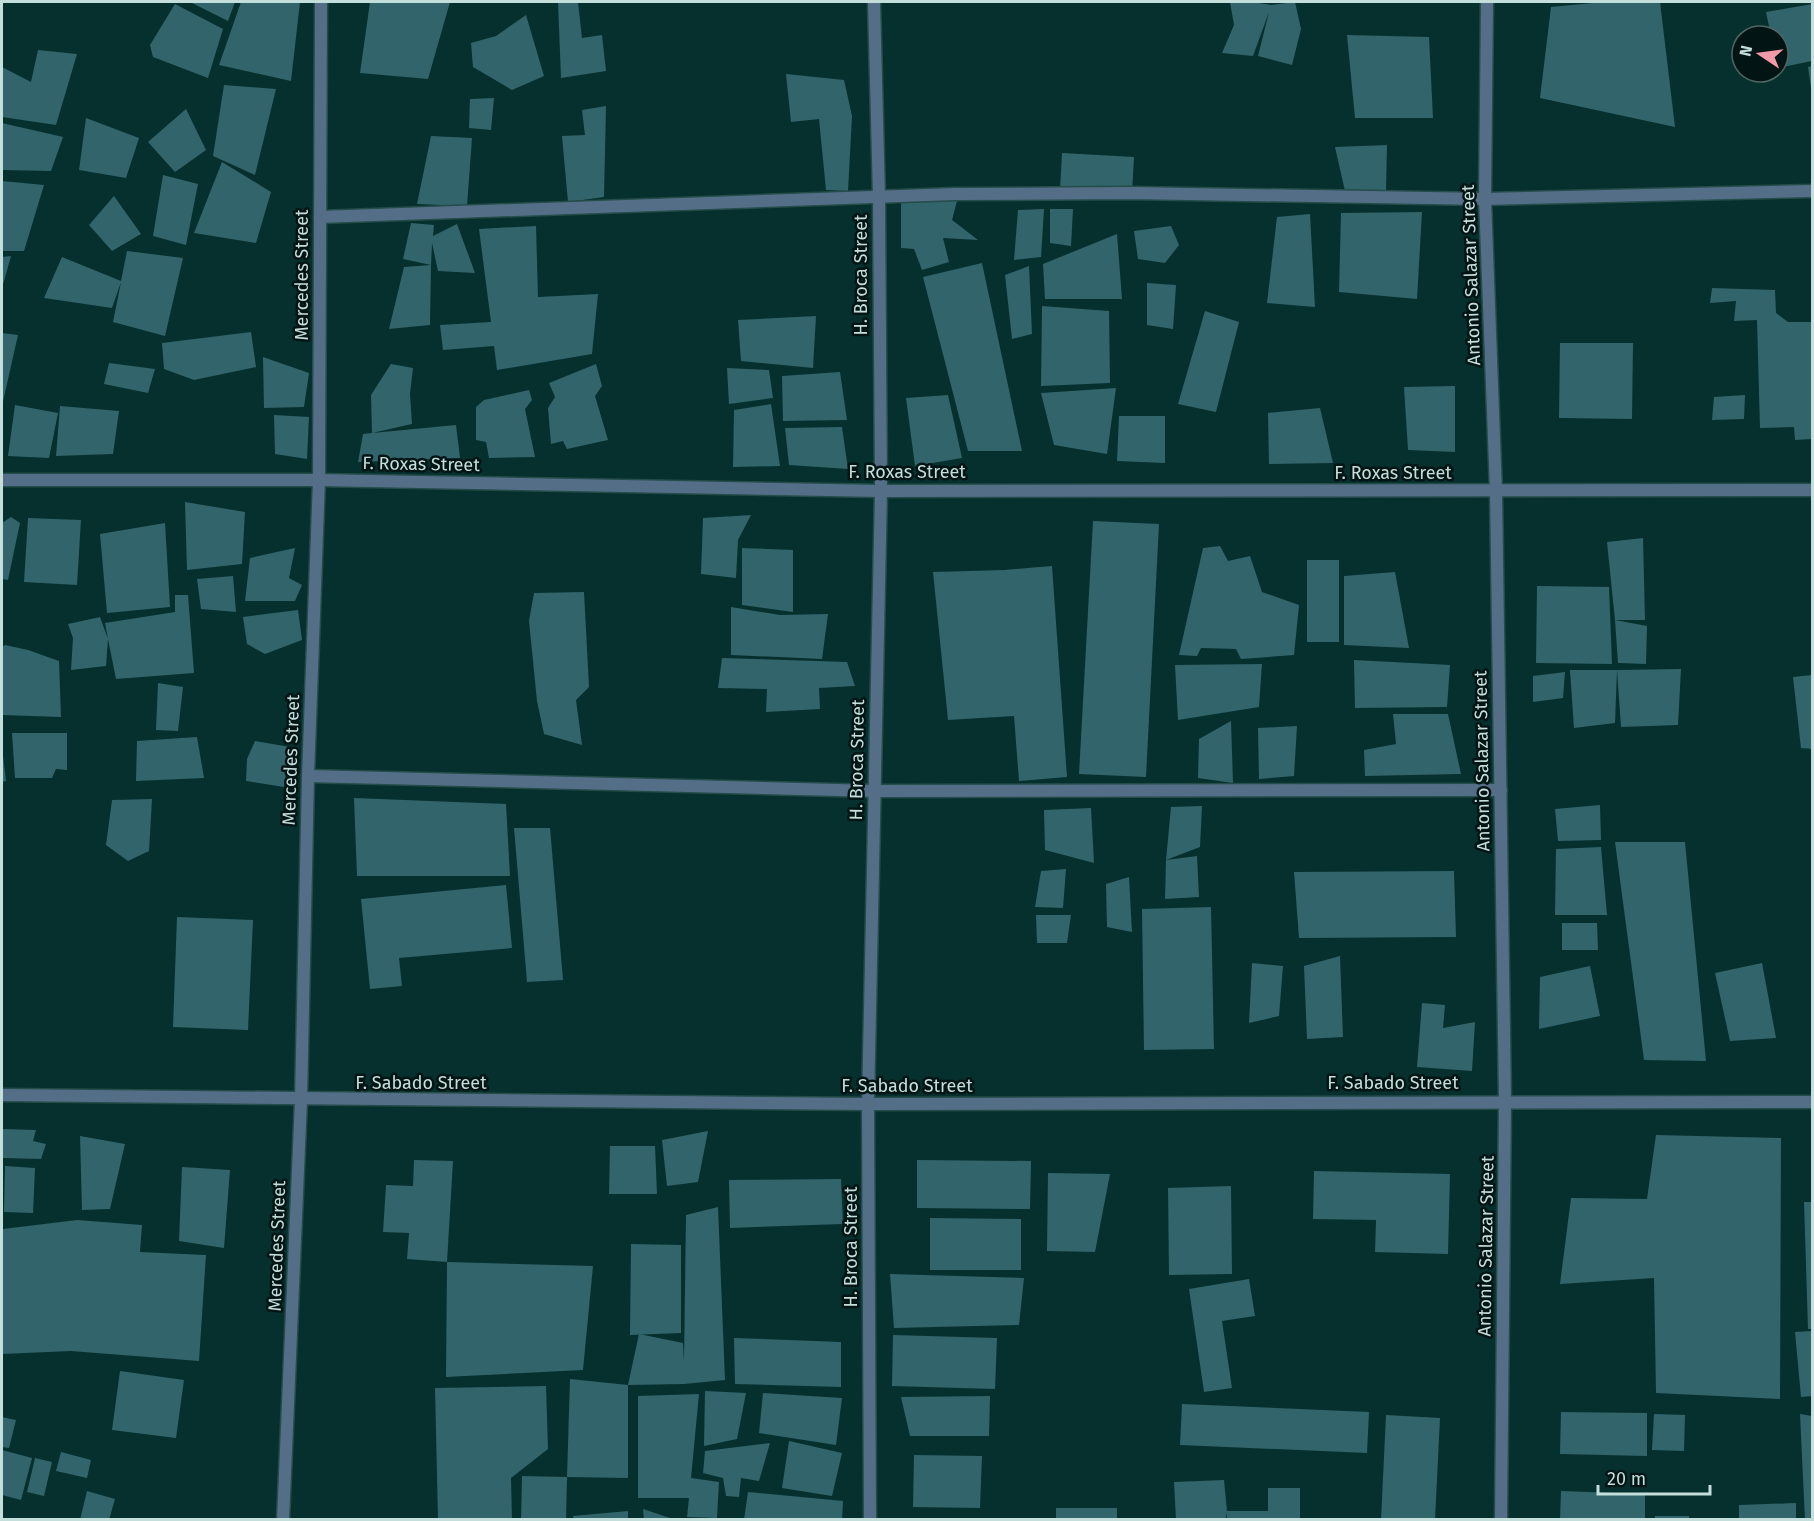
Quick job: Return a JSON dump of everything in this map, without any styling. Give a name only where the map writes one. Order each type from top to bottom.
[{"type":"street","name":"Mercedes Street","points":[[283,1520],[301,1100],[308,776],[320,480],[321,2]]},
{"type":"street","name":"H. Broca Street","points":[[870,1520],[868,1104],[881,491],[879,197],[874,2]]},
{"type":"street","name":"Antonio Salazar Street","points":[[1488,2],[1485,199],[1496,491],[1505,1101],[1501,1520]]},
{"type":"street","points":[[321,217],[955,194],[1132,193],[1485,199],[1812,191]]},
{"type":"street","name":"F. Roxas Street","points":[[2,480],[320,480],[881,491],[1812,490]]},
{"type":"street","points":[[308,776],[874,791],[1501,790]]},
{"type":"street","name":"F. Sabado Street","points":[[2,1095],[301,1100],[868,1104],[1812,1102]]},
{"type":"building","points":[[190,2],[235,2],[228,21]]},
{"type":"building","points":[[241,2],[300,2],[291,81],[219,65]]},
{"type":"building","points":[[370,2],[450,2],[428,79],[360,73]]},
{"type":"building","points":[[558,2],[578,2],[582,38],[602,35],[606,71],[561,78]]},
{"type":"building","points":[[1230,2],[1271,5],[1295,2],[1301,29],[1292,65],[1258,56],[1269,12],[1253,56],[1222,53],[1234,25]]},
{"type":"building","points":[[1603,2],[1660,2],[1675,127],[1540,98],[1551,7]]},
{"type":"building","points":[[175,4],[223,29],[208,78],[153,57],[150,45]]},
{"type":"building","points":[[1812,4],[1812,61],[1790,66],[1790,24],[1768,24],[1766,12]]},
{"type":"building","points":[[526,15],[544,76],[512,90],[473,67],[471,43],[496,36]]},
{"type":"building","points":[[1347,35],[1429,37],[1433,118],[1355,118]]},
{"type":"building","points":[[38,50],[77,54],[56,125],[2,117],[2,67],[31,82]]},
{"type":"building","points":[[1812,66],[1812,88],[1811,88],[1808,67]]},
{"type":"building","points":[[786,74],[844,80],[852,116],[848,191],[826,190],[819,119],[791,122]]},
{"type":"building","points":[[224,85],[276,89],[255,175],[213,156]]},
{"type":"building","points":[[494,98],[491,130],[469,128],[470,99]]},
{"type":"building","points":[[606,106],[604,197],[568,202],[562,136],[585,135],[582,110]]},
{"type":"building","points":[[186,109],[206,150],[175,172],[148,142]]},
{"type":"building","points":[[86,118],[139,138],[126,178],[79,170]]},
{"type":"building","points":[[2,123],[63,137],[51,171],[2,170]]},
{"type":"building","points":[[431,136],[472,138],[467,206],[417,204]]},
{"type":"building","points":[[1387,145],[1386,191],[1345,191],[1335,147]]},
{"type":"building","points":[[1062,153],[1134,157],[1132,193],[1060,190]]},
{"type":"building","points":[[222,162],[271,192],[256,243],[194,233]]},
{"type":"building","points":[[163,175],[198,184],[186,245],[153,236]]},
{"type":"building","points":[[2,181],[44,185],[24,251],[2,251]]},
{"type":"building","points":[[114,196],[141,234],[112,251],[89,225]]},
{"type":"building","points":[[901,196],[957,201],[952,220],[978,240],[943,238],[949,262],[922,270],[914,249],[901,248]]},
{"type":"building","points":[[1044,209],[1041,257],[1014,260],[1018,210]]},
{"type":"building","points":[[1050,209],[1073,209],[1071,246],[1050,243]]},
{"type":"building","points":[[1422,212],[1417,299],[1339,292],[1341,213]]},
{"type":"building","points":[[1310,214],[1315,307],[1267,303],[1277,217]]},
{"type":"building","points":[[411,223],[434,225],[433,236],[457,224],[475,273],[438,271],[432,243],[431,265],[403,259]]},
{"type":"building","points":[[536,226],[538,297],[598,294],[592,354],[497,370],[494,346],[443,350],[440,325],[491,322],[479,229]]},
{"type":"building","points":[[1171,226],[1179,245],[1165,263],[1138,259],[1134,231]]},
{"type":"building","points":[[1117,234],[1122,299],[1045,299],[1043,264]]},
{"type":"building","points":[[127,251],[183,258],[165,336],[113,322],[121,282],[112,308],[44,298],[62,257],[121,281]]},
{"type":"building","points":[[11,256],[2,288],[2,257]]},
{"type":"building","points":[[982,263],[1022,451],[968,451],[923,277]]},
{"type":"building","points":[[431,265],[430,325],[389,329],[404,267]]},
{"type":"building","points":[[1029,266],[1032,334],[1012,339],[1005,275]]},
{"type":"building","points":[[1147,283],[1176,285],[1173,329],[1147,325]]},
{"type":"building","points":[[1712,288],[1775,290],[1776,313],[1788,322],[1812,322],[1812,439],[1795,440],[1794,427],[1760,428],[1757,320],[1734,321],[1736,301],[1710,303]]},
{"type":"building","points":[[1042,306],[1109,311],[1110,383],[1041,386]]},
{"type":"building","points":[[1205,311],[1239,322],[1216,412],[1178,404]]},
{"type":"building","points":[[816,316],[813,368],[741,361],[738,320]]},
{"type":"building","points":[[251,332],[256,367],[194,380],[164,369],[162,343]]},
{"type":"building","points":[[2,333],[18,335],[2,406]]},
{"type":"building","points":[[1560,343],[1633,343],[1632,419],[1559,418]]},
{"type":"building","points":[[263,357],[309,373],[304,407],[264,408]]},
{"type":"building","points":[[109,363],[155,369],[148,393],[104,384]]},
{"type":"building","points":[[391,364],[413,368],[410,394],[412,424],[372,433],[371,395]]},
{"type":"building","points":[[596,364],[602,386],[595,396],[608,440],[567,449],[563,441],[551,444],[548,408],[555,397],[549,383]]},
{"type":"building","points":[[727,368],[769,370],[773,398],[729,404]]},
{"type":"building","points":[[840,372],[847,420],[783,421],[782,376]]},
{"type":"building","points":[[1455,386],[1455,452],[1408,450],[1404,387]]},
{"type":"building","points":[[1116,388],[1107,454],[1054,445],[1041,393]]},
{"type":"building","points":[[529,390],[532,400],[525,409],[535,457],[489,458],[486,442],[476,440],[476,407],[484,400]]},
{"type":"building","points":[[948,395],[962,458],[915,466],[906,398]]},
{"type":"building","points":[[1745,395],[1744,419],[1712,420],[1714,397]]},
{"type":"building","points":[[771,404],[780,466],[733,467],[734,410]]},
{"type":"building","points":[[15,405],[58,413],[49,458],[8,456]]},
{"type":"building","points":[[60,406],[119,411],[113,454],[56,456]]},
{"type":"building","points":[[1320,408],[1333,463],[1269,464],[1268,413]]},
{"type":"building","points":[[274,415],[309,417],[307,459],[275,454]]},
{"type":"building","points":[[1119,416],[1165,416],[1165,463],[1117,461]]},
{"type":"building","points":[[456,425],[460,458],[358,462],[363,434]]},
{"type":"building","points":[[842,427],[848,469],[789,465],[785,428]]},
{"type":"building","points":[[185,502],[245,512],[242,564],[187,570]]},
{"type":"building","points":[[751,515],[738,540],[736,578],[701,574],[703,518]]},
{"type":"building","points":[[11,517],[20,523],[8,580],[2,579],[2,523]]},
{"type":"building","points":[[28,518],[81,520],[77,585],[24,582]]},
{"type":"building","points":[[1093,521],[1159,524],[1146,777],[1079,774]]},
{"type":"building","points":[[165,523],[170,607],[107,613],[100,534]]},
{"type":"building","points":[[1643,538],[1645,620],[1615,620],[1607,542]]},
{"type":"building","points":[[1220,546],[1228,561],[1250,556],[1262,592],[1299,605],[1294,655],[1241,659],[1236,649],[1201,648],[1197,656],[1179,655],[1203,548]]},
{"type":"building","points":[[295,548],[289,578],[302,585],[295,601],[245,601],[250,558]]},
{"type":"building","points":[[742,548],[793,550],[793,612],[742,605]]},
{"type":"building","points":[[1307,560],[1339,560],[1339,642],[1307,642]]},
{"type":"building","points":[[1052,566],[1067,777],[1019,781],[1014,716],[948,720],[933,572]]},
{"type":"building","points":[[1395,572],[1409,648],[1344,645],[1344,576]]},
{"type":"building","points":[[233,576],[236,612],[201,609],[197,579]]},
{"type":"building","points":[[1537,586],[1609,587],[1612,664],[1536,663]]},
{"type":"building","points":[[584,592],[589,687],[576,700],[582,745],[544,734],[537,701],[529,621],[534,593]]},
{"type":"building","points":[[175,595],[188,595],[194,673],[116,679],[105,623],[175,612]]},
{"type":"building","points":[[731,607],[780,615],[828,614],[822,659],[731,655]]},
{"type":"building","points":[[298,610],[302,640],[265,654],[247,644],[243,617]]},
{"type":"building","points":[[100,617],[108,639],[106,666],[71,670],[73,638],[68,624]]},
{"type":"building","points":[[1615,620],[1647,626],[1646,664],[1618,663]]},
{"type":"building","points":[[5,645],[59,661],[61,717],[2,715],[2,647]]},
{"type":"building","points":[[722,658],[847,662],[855,686],[819,688],[820,709],[766,712],[767,689],[718,688]]},
{"type":"building","points":[[1354,660],[1450,665],[1447,707],[1355,708]]},
{"type":"building","points":[[1262,664],[1259,707],[1178,720],[1175,665]]},
{"type":"building","points":[[1681,669],[1678,725],[1621,727],[1617,670]]},
{"type":"building","points":[[1570,670],[1617,670],[1615,723],[1574,728]]},
{"type":"building","points":[[1565,672],[1563,698],[1533,702],[1533,676]]},
{"type":"building","points":[[1812,675],[1812,749],[1801,748],[1793,677]]},
{"type":"building","points":[[158,683],[183,687],[178,731],[156,730]]},
{"type":"building","points":[[1393,714],[1448,714],[1461,774],[1365,776],[1364,750],[1396,744]]},
{"type":"building","points":[[1231,721],[1233,783],[1198,778],[1199,739]]},
{"type":"building","points":[[1297,726],[1294,776],[1259,779],[1258,728]]},
{"type":"building","points":[[12,733],[67,733],[67,770],[56,769],[52,778],[15,778]]},
{"type":"building","points":[[197,737],[204,778],[136,781],[137,741]]},
{"type":"building","points":[[255,741],[290,747],[284,787],[246,781],[247,759]]},
{"type":"building","points":[[2,756],[6,781],[2,782]]},
{"type":"building","points":[[354,798],[506,804],[510,876],[357,876]]},
{"type":"building","points":[[152,799],[149,851],[128,861],[106,845],[112,800]]},
{"type":"building","points":[[1600,805],[1601,840],[1558,841],[1555,809]]},
{"type":"building","points":[[1202,806],[1200,847],[1166,860],[1171,807]]},
{"type":"building","points":[[1091,808],[1094,863],[1045,850],[1044,810]]},
{"type":"building","points":[[514,828],[550,828],[563,980],[527,982]]},
{"type":"building","points":[[1615,842],[1685,842],[1706,1061],[1644,1060]]},
{"type":"building","points":[[1601,847],[1607,915],[1555,915],[1556,849]]},
{"type":"building","points":[[1197,856],[1199,897],[1165,899],[1166,860]]},
{"type":"building","points":[[1066,869],[1063,908],[1035,907],[1041,871]]},
{"type":"building","points":[[1454,871],[1456,937],[1299,938],[1294,872]]},
{"type":"building","points":[[1129,877],[1132,932],[1107,927],[1106,884]]},
{"type":"building","points":[[506,885],[512,948],[399,958],[402,986],[370,989],[361,899]]},
{"type":"building","points":[[1211,907],[1214,1049],[1144,1050],[1142,909]]},
{"type":"building","points":[[1036,915],[1071,915],[1067,943],[1037,943]]},
{"type":"building","points":[[177,917],[253,920],[248,1030],[173,1027]]},
{"type":"building","points":[[1562,923],[1597,923],[1598,950],[1562,950]]},
{"type":"building","points":[[1340,956],[1343,1037],[1307,1039],[1304,966]]},
{"type":"building","points":[[1252,963],[1283,966],[1279,1016],[1249,1023]]},
{"type":"building","points":[[1762,963],[1776,1038],[1730,1041],[1715,973]]},
{"type":"building","points":[[1590,966],[1600,1016],[1539,1029],[1540,977]]},
{"type":"building","points":[[1422,1003],[1445,1005],[1443,1028],[1475,1022],[1472,1071],[1417,1067]]},
{"type":"building","points":[[2,1129],[36,1130],[33,1141],[46,1144],[41,1159],[2,1158]]},
{"type":"building","points":[[708,1131],[698,1182],[667,1186],[662,1140]]},
{"type":"building","points":[[1656,1135],[1781,1138],[1780,1399],[1656,1393],[1654,1278],[1560,1284],[1571,1198],[1647,1199]]},
{"type":"building","points":[[80,1136],[125,1144],[110,1209],[82,1210]]},
{"type":"building","points":[[610,1146],[655,1146],[657,1194],[609,1194]]},
{"type":"building","points":[[414,1160],[453,1161],[447,1262],[407,1259],[409,1233],[383,1232],[386,1185],[413,1186]]},
{"type":"building","points":[[917,1160],[1031,1161],[1030,1209],[917,1208]]},
{"type":"building","points":[[5,1166],[35,1168],[33,1213],[4,1212]]},
{"type":"building","points":[[182,1167],[230,1170],[224,1248],[179,1241]]},
{"type":"building","points":[[1314,1171],[1450,1174],[1448,1254],[1375,1252],[1376,1220],[1313,1219]]},
{"type":"building","points":[[1048,1173],[1110,1174],[1095,1252],[1047,1251]]},
{"type":"building","points":[[841,1179],[843,1224],[730,1228],[729,1180]]},
{"type":"building","points":[[1231,1186],[1232,1274],[1169,1275],[1168,1188]]},
{"type":"building","points":[[1804,1202],[1812,1202],[1812,1329],[1808,1329]]},
{"type":"building","points":[[718,1207],[725,1380],[684,1384],[628,1385],[639,1334],[683,1343],[684,1362],[686,1215]]},
{"type":"building","points":[[930,1218],[1021,1219],[1021,1270],[930,1270]]},
{"type":"building","points":[[77,1220],[142,1225],[140,1252],[206,1255],[199,1361],[71,1351],[2,1354],[3,1229]]},
{"type":"building","points":[[631,1244],[681,1245],[681,1333],[630,1335]]},
{"type":"building","points":[[447,1262],[593,1266],[583,1370],[446,1377]]},
{"type":"building","points":[[890,1274],[1024,1278],[1019,1325],[894,1328]]},
{"type":"building","points":[[1249,1279],[1255,1316],[1222,1321],[1232,1388],[1204,1392],[1189,1289]]},
{"type":"building","points":[[1812,1331],[1812,1396],[1801,1397],[1795,1332]]},
{"type":"building","points":[[893,1335],[997,1338],[995,1389],[892,1386]]},
{"type":"building","points":[[734,1338],[841,1342],[841,1387],[735,1384]]},
{"type":"building","points":[[120,1371],[184,1380],[176,1438],[112,1430]]},
{"type":"building","points":[[570,1379],[628,1385],[628,1478],[567,1477]]},
{"type":"building","points":[[546,1386],[548,1449],[511,1478],[512,1520],[438,1520],[435,1388]]},
{"type":"building","points":[[705,1391],[746,1393],[737,1439],[704,1446]]},
{"type":"building","points":[[763,1393],[842,1398],[836,1445],[759,1433]]},
{"type":"building","points":[[699,1394],[691,1478],[719,1482],[717,1518],[687,1517],[689,1498],[638,1498],[638,1396]]},
{"type":"building","points":[[990,1396],[989,1436],[910,1436],[901,1397]]},
{"type":"building","points":[[1182,1404],[1369,1412],[1367,1453],[1180,1445]]},
{"type":"building","points":[[1561,1412],[1647,1413],[1647,1456],[1560,1454]]},
{"type":"building","points":[[1654,1414],[1685,1415],[1684,1451],[1652,1450]]},
{"type":"building","points":[[1800,1414],[1812,1416],[1812,1520],[1805,1520]]},
{"type":"building","points":[[1386,1415],[1440,1418],[1435,1520],[1381,1520]]},
{"type":"building","points":[[2,1417],[16,1420],[9,1448],[2,1447]]},
{"type":"building","points":[[789,1441],[842,1453],[832,1496],[782,1488]]},
{"type":"building","points":[[770,1443],[759,1481],[741,1478],[739,1497],[726,1496],[723,1478],[703,1473],[705,1451]]},
{"type":"building","points":[[2,1450],[32,1458],[21,1500],[2,1495]]},
{"type":"building","points":[[61,1452],[91,1460],[87,1478],[56,1471]]},
{"type":"building","points":[[914,1455],[982,1456],[980,1508],[913,1507]]},
{"type":"building","points":[[35,1458],[52,1462],[44,1496],[27,1492]]},
{"type":"building","points":[[522,1476],[567,1477],[566,1520],[521,1520]]},
{"type":"building","points":[[1224,1480],[1226,1519],[1176,1520],[1174,1482]]},
{"type":"building","points":[[1268,1488],[1300,1488],[1300,1520],[1227,1520],[1227,1511],[1268,1511]]},
{"type":"building","points":[[87,1491],[115,1499],[109,1520],[80,1520]]},
{"type":"building","points":[[1561,1491],[1645,1494],[1645,1520],[1560,1520]]},
{"type":"building","points":[[748,1492],[843,1501],[842,1520],[744,1520]]},
{"type":"building","points":[[1796,1503],[1796,1520],[1739,1520],[1739,1505]]},
{"type":"building","points":[[1056,1508],[1117,1508],[1117,1520],[1056,1520]]},
{"type":"building","points":[[643,1509],[673,1519],[644,1520]]},
{"type":"building","points":[[628,1511],[628,1520],[574,1520],[573,1516]]},
{"type":"building","points":[[1655,1516],[1689,1516],[1689,1520],[1655,1520]]}]
